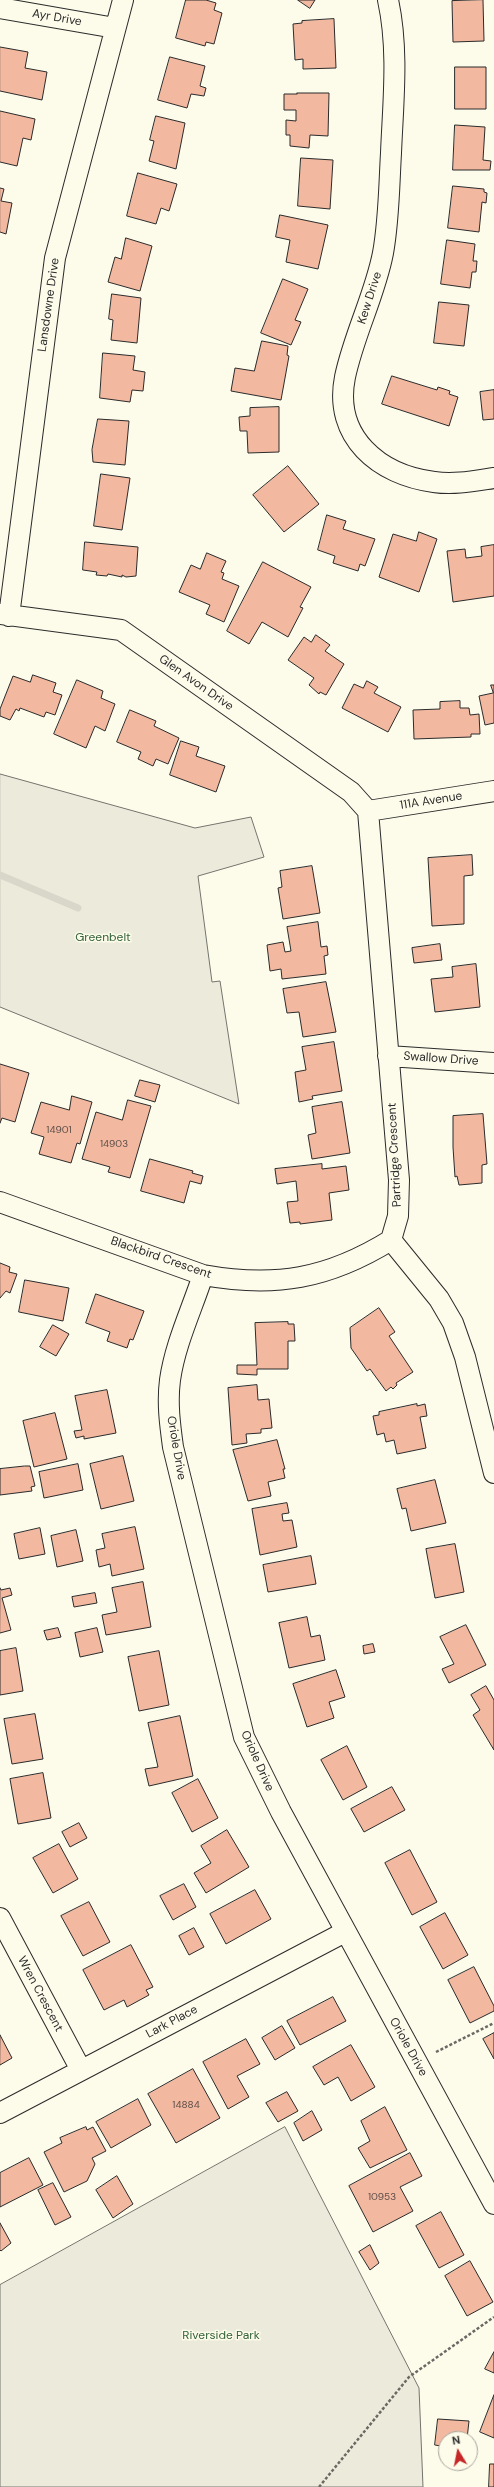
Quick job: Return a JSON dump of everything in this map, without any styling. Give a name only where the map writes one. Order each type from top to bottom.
[{"type":"street","name":"Lansdowne Drive","points":[[5,615],[55,258],[123,0]]},
{"type":"street","name":"Kew Drive","points":[[388,0],[394,52],[386,231],[378,275],[345,379],[345,404],[349,426],[355,439],[374,460],[406,475],[434,483],[494,478]]},
{"type":"street","name":"Ayr Drive","points":[[0,8],[115,28]]},
{"type":"street","name":"Glen Avon Drive","points":[[5,615],[121,630],[351,792],[368,811]]},
{"type":"street","name":"111A Avenue","points":[[368,811],[494,791]]},
{"type":"street","name":"Partridge Crescent","points":[[368,811],[399,1180],[398,1216],[391,1240]]},
{"type":"street","name":"Swallow Drive","points":[[388,1056],[494,1063]]},
{"type":"street","name":"Blackbird Crescent","points":[[0,1202],[203,1274],[234,1280],[267,1281],[305,1276],[337,1269],[391,1240]]},
{"type":"street","points":[[391,1240],[439,1299],[453,1323],[465,1357],[494,1473]]},
{"type":"street","name":"Oriole Drive","points":[[203,1274],[177,1351],[170,1380],[169,1410],[173,1447],[244,1737],[259,1771],[345,1932],[494,2204]]},
{"type":"street","name":"Wren Crescent","points":[[0,1918],[81,2070]]},
{"type":"street","name":"Lark Place","points":[[0,2114],[345,1932]]},
{"type":"path","points":[[431,2055],[494,2023]]},
{"type":"path","points":[[319,2487],[409,2376],[494,2317]]},
{"type":"green space","name":"Greenbelt","points":[[0,774],[195,828],[251,817],[264,857],[198,876],[212,982],[220,981],[239,1104],[0,1007]]},
{"type":"green space","name":"Riverside Park","points":[[285,2127],[419,2388],[423,2487],[0,2487],[0,2285]]},
{"type":"building","points":[[186,0],[206,0],[216,3],[214,10],[222,13],[214,44],[206,42],[205,46],[176,38]]},
{"type":"building","points":[[298,0],[315,0],[310,8]]},
{"type":"building","points":[[483,0],[484,41],[453,42],[452,1]]},
{"type":"building","points":[[334,19],[336,68],[303,69],[303,59],[295,60],[293,24],[302,23],[302,21]]},
{"type":"building","points":[[0,47],[28,52],[25,68],[47,72],[42,100],[0,91]]},
{"type":"building","points":[[170,57],[205,66],[200,86],[206,88],[204,96],[191,94],[187,108],[158,100]]},
{"type":"building","points":[[455,67],[486,67],[486,109],[455,109]]},
{"type":"building","points":[[329,93],[328,136],[310,135],[309,148],[290,146],[290,135],[286,135],[286,120],[296,121],[296,110],[284,110],[284,94]]},
{"type":"building","points":[[0,111],[35,119],[31,140],[23,138],[17,166],[0,162]]},
{"type":"building","points":[[156,116],[185,123],[176,169],[149,161],[154,141],[150,140]]},
{"type":"building","points":[[455,125],[485,127],[483,160],[491,161],[490,170],[453,170]]},
{"type":"building","points":[[301,158],[333,160],[330,209],[298,206]]},
{"type":"building","points":[[138,173],[177,184],[169,211],[161,208],[156,224],[127,216]]},
{"type":"building","points":[[453,186],[484,189],[484,192],[487,193],[486,203],[482,202],[479,232],[448,228]]},
{"type":"building","points":[[0,188],[4,189],[1,201],[12,203],[6,234],[0,232]]},
{"type":"building","points":[[280,215],[328,225],[318,269],[286,262],[290,240],[276,237]]},
{"type":"building","points":[[126,238],[152,246],[140,291],[108,282],[115,257],[121,259]]},
{"type":"building","points":[[447,240],[475,244],[473,261],[477,261],[476,272],[472,272],[470,288],[441,284]]},
{"type":"building","points":[[283,279],[308,289],[295,320],[301,322],[291,345],[261,333]]},
{"type":"building","points":[[112,294],[141,298],[137,343],[111,340],[113,320],[109,319]]},
{"type":"building","points":[[439,302],[469,305],[464,346],[434,343]]},
{"type":"building","points":[[262,341],[288,346],[287,355],[289,356],[281,400],[231,391],[235,368],[254,371]]},
{"type":"building","points":[[103,353],[135,356],[133,370],[145,372],[143,391],[132,390],[130,402],[100,398]]},
{"type":"building","points":[[392,376],[437,390],[438,387],[450,391],[449,394],[458,397],[449,426],[382,404]]},
{"type":"building","points":[[494,390],[494,419],[483,420],[480,392]]},
{"type":"building","points":[[279,407],[279,452],[248,453],[247,431],[240,431],[239,417],[250,416],[250,408]]},
{"type":"building","points":[[98,419],[129,421],[125,465],[93,462],[92,450]]},
{"type":"building","points":[[288,466],[319,504],[284,532],[253,495]]},
{"type":"building","points":[[101,474],[130,478],[122,530],[94,526]]},
{"type":"building","points":[[327,515],[346,521],[343,529],[375,539],[365,566],[360,564],[358,571],[333,563],[335,556],[318,550]]},
{"type":"building","points":[[419,532],[437,539],[419,592],[379,577],[393,534],[416,541]]},
{"type":"building","points":[[85,542],[138,547],[136,576],[126,577],[122,575],[122,577],[108,574],[107,576],[96,575],[97,572],[83,570]]},
{"type":"building","points":[[494,545],[494,596],[453,602],[447,551],[465,549],[466,558],[482,556],[481,547]]},
{"type":"building","points":[[207,553],[226,561],[221,572],[224,573],[222,579],[239,586],[224,622],[206,614],[210,605],[179,592],[191,565],[200,569]]},
{"type":"building","points":[[263,562],[311,587],[300,607],[303,608],[288,637],[262,622],[249,644],[227,631]]},
{"type":"building","points":[[316,635],[330,645],[325,651],[344,664],[326,695],[320,692],[319,694],[309,685],[314,678],[288,660],[304,637],[311,642]]},
{"type":"building","points":[[33,675],[56,683],[53,692],[62,695],[55,715],[46,712],[44,717],[20,708],[19,711],[16,709],[10,720],[0,716],[0,709],[13,676],[30,682]]},
{"type":"building","points":[[77,680],[103,691],[101,698],[115,704],[105,731],[95,726],[86,748],[54,734]]},
{"type":"building","points":[[367,681],[378,687],[374,693],[401,707],[388,732],[342,708],[354,684],[363,688]]},
{"type":"building","points":[[491,685],[494,685],[494,723],[485,725],[479,696],[493,693]]},
{"type":"building","points":[[460,701],[460,708],[469,708],[470,715],[479,714],[480,734],[471,734],[471,737],[414,739],[413,710],[440,709],[440,702]]},
{"type":"building","points":[[130,710],[156,721],[154,726],[179,738],[168,764],[156,759],[153,766],[138,759],[141,752],[117,742]]},
{"type":"building","points":[[181,741],[199,747],[196,756],[225,766],[216,792],[170,775]]},
{"type":"building","points":[[472,855],[473,875],[464,876],[464,924],[432,926],[428,858]]},
{"type":"building","points":[[312,866],[320,913],[283,919],[278,888],[282,887],[280,871]]},
{"type":"building","points":[[318,922],[321,947],[327,946],[328,955],[324,956],[326,974],[282,979],[281,969],[270,971],[267,945],[283,942],[285,952],[291,951],[287,927]]},
{"type":"building","points":[[440,944],[442,960],[414,963],[412,948]]},
{"type":"building","points":[[476,964],[480,1007],[435,1012],[431,979],[453,977],[452,967]]},
{"type":"building","points":[[326,982],[336,1032],[303,1037],[299,1012],[287,1013],[283,989]]},
{"type":"building","points":[[334,1042],[342,1091],[312,1096],[313,1099],[299,1102],[295,1072],[306,1070],[302,1047]]},
{"type":"building","points":[[0,1064],[29,1073],[15,1122],[2,1118],[0,1123]]},
{"type":"building","points":[[140,1080],[160,1085],[155,1102],[135,1096]]},
{"type":"building","points":[[72,1096],[92,1102],[80,1144],[77,1143],[71,1163],[39,1154],[44,1137],[31,1133],[41,1102],[69,1110]]},
{"type":"building","points":[[128,1100],[151,1106],[130,1178],[108,1172],[110,1167],[82,1159],[96,1112],[122,1120]]},
{"type":"building","points":[[342,1102],[350,1153],[312,1159],[308,1135],[316,1133],[312,1107]]},
{"type":"building","points":[[483,1114],[487,1164],[482,1165],[482,1183],[459,1185],[457,1176],[455,1177],[453,1116]]},
{"type":"building","points":[[150,1159],[193,1171],[192,1173],[203,1176],[201,1184],[190,1181],[184,1203],[141,1191]]},
{"type":"building","points":[[322,1164],[322,1169],[346,1166],[349,1190],[329,1193],[332,1220],[300,1224],[300,1222],[290,1223],[287,1202],[298,1201],[296,1181],[277,1184],[275,1169]]},
{"type":"building","points":[[0,1263],[10,1267],[9,1272],[17,1274],[10,1293],[6,1291],[0,1298]]},
{"type":"building","points":[[25,1280],[69,1288],[63,1321],[19,1312]]},
{"type":"building","points":[[96,1294],[144,1311],[133,1340],[130,1339],[127,1348],[107,1341],[110,1332],[86,1323]]},
{"type":"building","points":[[379,1308],[395,1332],[389,1336],[413,1372],[396,1383],[397,1385],[393,1389],[391,1387],[386,1391],[370,1369],[367,1371],[351,1348],[350,1328]]},
{"type":"building","points":[[288,1322],[288,1324],[294,1324],[295,1341],[288,1341],[288,1369],[257,1369],[257,1375],[237,1374],[237,1365],[257,1365],[255,1323]]},
{"type":"building","points":[[53,1325],[69,1334],[56,1356],[40,1347]]},
{"type":"building","points":[[257,1385],[258,1400],[269,1399],[272,1428],[261,1429],[261,1433],[246,1434],[247,1443],[232,1445],[228,1388]]},
{"type":"building","points":[[107,1390],[116,1433],[84,1439],[84,1436],[76,1438],[74,1431],[82,1430],[75,1396]]},
{"type":"building","points":[[417,1404],[417,1406],[425,1404],[427,1416],[420,1417],[426,1448],[397,1454],[394,1440],[386,1442],[384,1433],[377,1435],[373,1416],[379,1415],[379,1412]]},
{"type":"building","points":[[55,1413],[67,1459],[34,1467],[23,1421]]},
{"type":"building","points":[[277,1440],[285,1469],[283,1469],[285,1478],[268,1482],[271,1496],[248,1501],[233,1450]]},
{"type":"building","points":[[123,1456],[134,1501],[101,1509],[90,1464]]},
{"type":"building","points":[[78,1464],[83,1490],[44,1498],[39,1472]]},
{"type":"building","points":[[30,1466],[35,1486],[31,1487],[32,1491],[0,1495],[0,1469]]},
{"type":"building","points":[[435,1480],[446,1523],[411,1531],[406,1508],[402,1509],[397,1489]]},
{"type":"building","points":[[287,1503],[289,1513],[282,1514],[283,1521],[292,1520],[297,1547],[260,1555],[252,1509]]},
{"type":"building","points":[[135,1527],[144,1569],[112,1576],[110,1564],[99,1567],[96,1550],[105,1548],[102,1534]]},
{"type":"building","points":[[40,1528],[45,1554],[19,1559],[14,1534]]},
{"type":"building","points":[[76,1530],[83,1561],[57,1567],[51,1536]]},
{"type":"building","points":[[455,1544],[464,1592],[435,1598],[426,1549]]},
{"type":"building","points":[[311,1556],[316,1584],[268,1592],[263,1565]]},
{"type":"building","points":[[143,1582],[151,1627],[106,1635],[102,1615],[117,1612],[112,1588]]},
{"type":"building","points":[[0,1588],[1,1590],[10,1588],[12,1595],[2,1598],[11,1630],[0,1633]]},
{"type":"building","points":[[95,1593],[97,1603],[74,1607],[72,1597]]},
{"type":"building","points":[[307,1617],[311,1637],[320,1635],[325,1660],[289,1668],[279,1623]]},
{"type":"building","points":[[466,1625],[486,1665],[449,1683],[442,1669],[454,1664],[440,1637]]},
{"type":"building","points":[[58,1628],[61,1637],[47,1640],[44,1631]]},
{"type":"building","points":[[97,1628],[103,1652],[80,1657],[75,1633]]},
{"type":"building","points":[[373,1644],[375,1652],[364,1654],[363,1646]]},
{"type":"building","points":[[16,1648],[23,1691],[0,1695],[0,1651]]},
{"type":"building","points":[[159,1651],[169,1705],[139,1711],[128,1657]]},
{"type":"building","points":[[336,1670],[345,1697],[329,1702],[334,1718],[307,1727],[293,1684]]},
{"type":"building","points":[[486,1686],[494,1700],[494,1750],[473,1715],[480,1710],[471,1695]]},
{"type":"building","points":[[35,1714],[43,1759],[12,1764],[4,1719]]},
{"type":"building","points":[[180,1716],[193,1776],[149,1786],[145,1769],[158,1767],[148,1723]]},
{"type":"building","points":[[347,1746],[367,1787],[343,1800],[321,1760]]},
{"type":"building","points":[[43,1773],[51,1818],[18,1824],[10,1779]]},
{"type":"building","points":[[198,1779],[218,1818],[192,1832],[172,1793]]},
{"type":"building","points":[[392,1787],[405,1810],[364,1832],[351,1809]]},
{"type":"building","points":[[79,1823],[87,1838],[70,1847],[62,1832]]},
{"type":"building","points":[[227,1830],[249,1867],[206,1893],[194,1873],[211,1863],[201,1846]]},
{"type":"building","points":[[59,1844],[78,1879],[53,1893],[33,1858]]},
{"type":"building","points":[[410,1850],[437,1902],[412,1915],[385,1863]]},
{"type":"building","points":[[184,1884],[196,1907],[173,1920],[160,1896]]},
{"type":"building","points":[[255,1890],[271,1919],[226,1944],[210,1914]]},
{"type":"building","points":[[89,1902],[110,1942],[83,1956],[61,1916]]},
{"type":"building","points":[[445,1913],[468,1955],[443,1969],[420,1927]]},
{"type":"building","points":[[194,1928],[204,1947],[189,1955],[179,1936]]},
{"type":"building","points":[[131,1945],[153,1987],[146,1990],[149,1995],[127,2007],[124,2000],[104,2010],[83,1970]]},
{"type":"building","points":[[474,1967],[494,2006],[494,2011],[470,2023],[448,1980]]},
{"type":"building","points":[[333,1997],[346,2021],[300,2045],[287,2021]]},
{"type":"building","points":[[282,2026],[295,2048],[275,2060],[262,2038]]},
{"type":"building","points":[[494,2033],[494,2059],[483,2039]]},
{"type":"building","points":[[0,2035],[12,2058],[0,2065]]},
{"type":"building","points":[[246,2039],[260,2064],[237,2076],[249,2097],[228,2109],[203,2062]]},
{"type":"building","points":[[351,2045],[375,2087],[351,2101],[338,2077],[324,2085],[313,2067]]},
{"type":"building","points":[[193,2069],[220,2118],[176,2143],[148,2094]]},
{"type":"building","points":[[287,2092],[298,2111],[278,2122],[266,2103]]},
{"type":"building","points":[[138,2099],[151,2125],[111,2148],[96,2122]]},
{"type":"building","points":[[385,2107],[407,2150],[370,2168],[358,2148],[370,2141],[361,2121]]},
{"type":"building","points":[[312,2111],[322,2130],[303,2141],[294,2123]]},
{"type":"building","points":[[86,2127],[87,2130],[93,2127],[106,2151],[92,2158],[95,2164],[87,2181],[64,2192],[44,2152],[62,2143],[60,2138]]},
{"type":"building","points":[[410,2153],[422,2176],[400,2187],[413,2211],[373,2232],[349,2186]]},
{"type":"building","points":[[29,2158],[43,2185],[0,2207],[0,2173]]},
{"type":"building","points":[[117,2176],[133,2204],[113,2218],[96,2190]]},
{"type":"building","points":[[53,2183],[71,2217],[55,2225],[38,2190]]},
{"type":"building","points":[[441,2212],[464,2255],[439,2268],[416,2226]]},
{"type":"building","points":[[0,2223],[11,2243],[1,2251],[0,2250]]},
{"type":"building","points":[[370,2245],[379,2263],[370,2270],[359,2252]]},
{"type":"building","points":[[470,2261],[493,2302],[467,2316],[445,2276]]},
{"type":"building","points":[[494,2352],[494,2373],[485,2369]]},
{"type":"building","points":[[494,2395],[494,2438],[480,2432]]},
{"type":"building","points":[[438,2419],[469,2421],[468,2431],[438,2431],[438,2446],[435,2445]]},
{"type":"building","points":[[490,2464],[494,2464],[494,2487],[489,2487]]},
{"type":"waterway","points":[[0,875],[78,908]]}]
